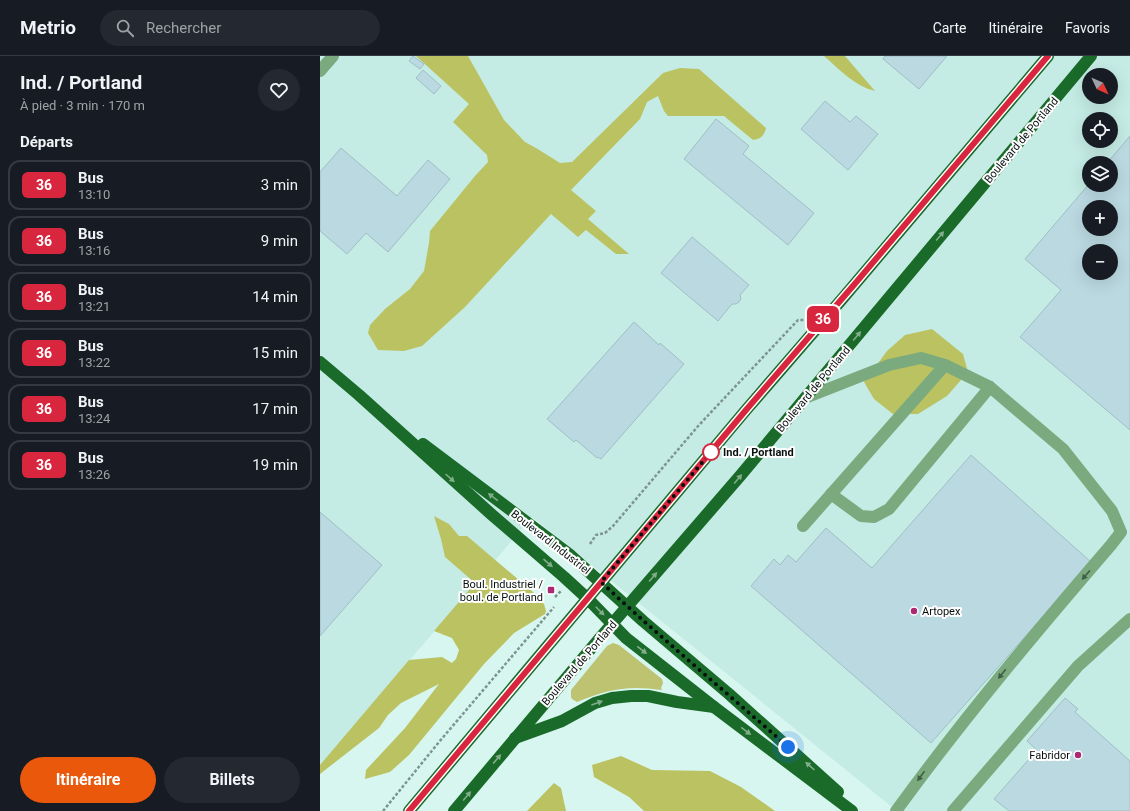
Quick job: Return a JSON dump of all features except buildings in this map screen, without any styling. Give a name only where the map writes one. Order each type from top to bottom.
[{"type":"main road","points":[[409,811],[746,410],[1048,56]]},
{"type":"main road","name":"Boulevard de Portland","points":[[454,811],[514,738],[628,607],[805,398],[1091,56]]},
{"type":"main road","name":"Boulevard Industriel","points":[[320,362],[588,599],[626,638],[714,707],[852,811]]},
{"type":"main road","name":"Boulevard Industriel","points":[[359,395],[569,554],[860,811]]},
{"type":"main road","points":[[514,738],[562,721],[595,703],[612,698],[648,696],[714,707]]},
{"type":"street","points":[[320,71],[333,56]]},
{"type":"street","points":[[805,398],[889,365],[921,358],[945,365],[990,387],[1063,449],[1112,511],[1120,532],[1111,545],[1029,640],[941,749],[896,811]]},
{"type":"street","points":[[803,526],[945,365]]},
{"type":"street","points":[[831,494],[861,516],[874,517],[889,509],[990,387]]},
{"type":"street","points":[[953,811],[1078,666],[1130,619]]},
{"type":"path","points":[[590,544],[596,535],[605,533],[613,526],[699,425],[798,320]]},
{"type":"path","points":[[383,811],[438,742],[554,607]]},
{"type":"shaded area","points":[[320,56],[1130,56],[1130,811],[897,811],[532,517],[320,765]]},
{"type":"green space","points":[[416,56],[468,56],[504,120],[525,142],[560,163],[572,162],[663,73],[680,68],[699,69],[766,128],[762,137],[753,140],[724,116],[668,116],[664,111],[658,96],[647,102],[640,119],[571,190],[596,211],[588,219],[629,254],[616,254],[586,230],[578,237],[551,214],[465,307],[422,346],[404,351],[378,350],[368,333],[370,325],[385,309],[410,289],[424,271],[430,231],[488,162],[487,155],[453,122],[469,104]]},
{"type":"green space","points":[[824,56],[845,56],[875,91],[868,89],[854,81]]},
{"type":"green space","points":[[932,329],[963,354],[968,372],[947,396],[918,414],[893,414],[874,399],[864,382],[887,351],[905,335]]},
{"type":"green space","points":[[434,516],[449,524],[459,536],[467,536],[532,591],[544,604],[546,611],[545,614],[514,633],[484,664],[409,755],[390,772],[365,779],[366,770],[405,728],[439,684],[401,703],[388,715],[379,728],[320,774],[320,765],[409,660],[442,657],[452,663],[456,659],[459,650],[452,638],[434,631],[475,583],[445,557]]},
{"type":"green space","points":[[613,643],[619,645],[662,679],[662,690],[639,688],[618,689],[577,702],[572,699],[571,690],[607,646]]},
{"type":"green space","points":[[621,756],[652,770],[710,771],[741,787],[775,811],[644,811],[629,797],[594,777],[592,765]]},
{"type":"green space","points":[[554,783],[561,788],[566,811],[527,811]]},
{"type":"bus line","name":"36","points":[[409,811],[746,410],[1048,56]]},
{"type":"place","name":"Ind. / Portland","points":[[711,452]]},
{"type":"place","name":"Boul. Industriel / boul. de Portland","points":[[551,590]]},
{"type":"place","name":"Artopex","points":[[914,611]]},
{"type":"place","name":"Fabridor","points":[[1078,755]]},
{"type":"route","points":[[711,452],[601,582],[643,621],[729,694],[788,747]]}]
